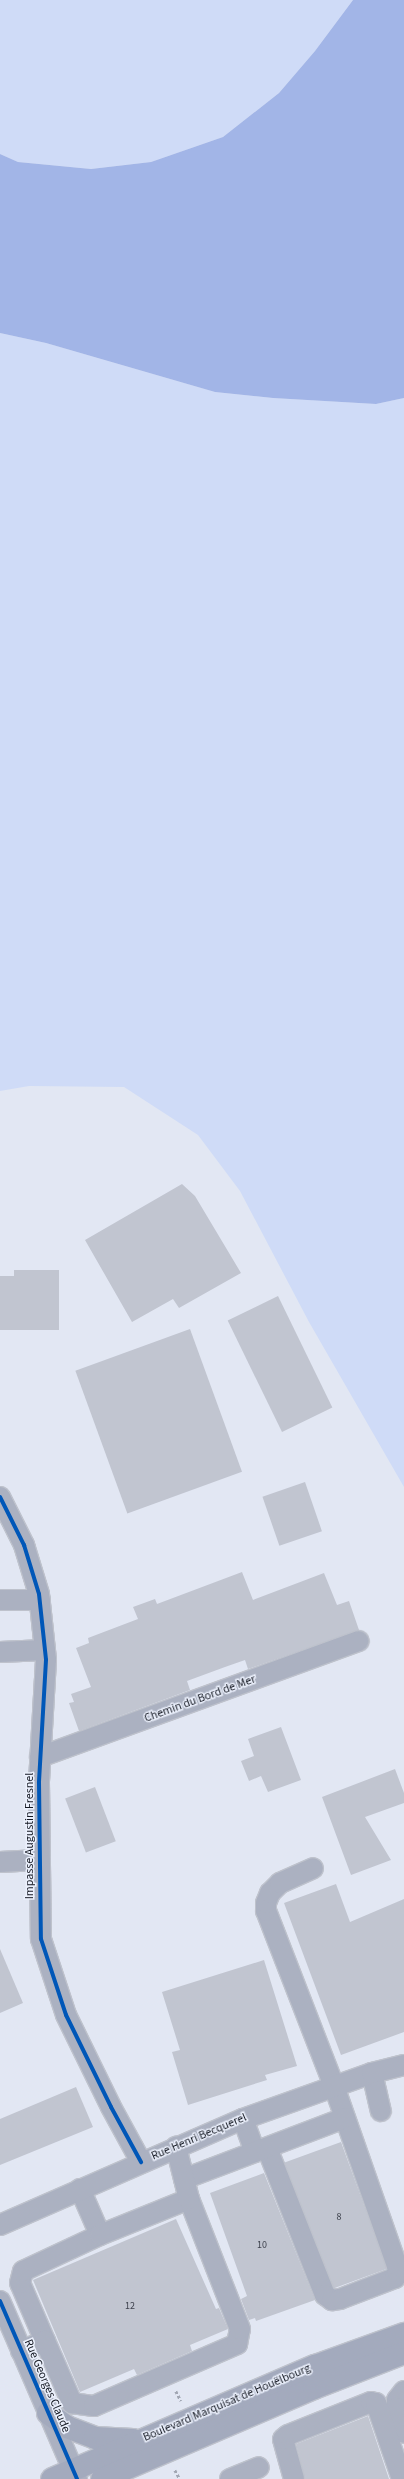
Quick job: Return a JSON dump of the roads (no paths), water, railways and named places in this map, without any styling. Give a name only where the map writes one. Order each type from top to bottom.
[{"type":"main road","name":"Boulevard Marquisat de Houëlbourg","points":[[52,2479],[75,2474],[138,2440],[315,2366],[404,2334]]},
{"type":"main road","name":"Boulevard Marquisat de Houëlbourg","points":[[102,2479],[314,2388],[404,2353]]},
{"type":"main road","points":[[48,2413],[67,2427],[95,2438],[138,2440]]},
{"type":"street","name":"Impasse Augustin Fresnel","points":[[0,1497],[24,1546],[40,1600],[45,1650],[40,1757],[39,1860],[41,1939],[66,2015],[141,2162]]},
{"type":"street","points":[[0,1600],[40,1600]]},
{"type":"street","name":"Chemin du Bord de Mer","points":[[40,1757],[359,1641]]},
{"type":"street","points":[[0,1652],[45,1650]]},
{"type":"street","points":[[0,1862],[39,1860]]},
{"type":"street","points":[[243,2118],[262,2150],[325,2295],[332,2300],[340,2299],[395,2278],[398,2272],[397,2266],[334,2086],[266,1911],[266,1902],[270,1893],[280,1883],[313,1868]]},
{"type":"street","name":"Rue Henri Becquerel","points":[[0,2225],[243,2118],[372,2073],[404,2065]]},
{"type":"street","points":[[372,2073],[381,2110]]},
{"type":"street","points":[[184,2179],[345,2118]]},
{"type":"street","points":[[176,2147],[189,2199],[240,2329],[238,2344],[94,2406],[72,2403],[20,2283],[23,2271],[100,2236],[189,2199]]},
{"type":"street","points":[[80,2189],[100,2236]]},
{"type":"street","name":"Rue Georges Claude","points":[[0,2301],[75,2474]]},
{"type":"street","points":[[21,2351],[45,2341]]},
{"type":"street","points":[[404,2391],[397,2400],[396,2408],[404,2433]]},
{"type":"street","points":[[294,2479],[284,2450],[283,2439],[288,2435],[371,2402],[376,2403],[402,2479]]},
{"type":"street","points":[[230,2479],[259,2467]]},
{"type":"water","points":[[353,0],[404,0],[404,398],[376,404],[273,398],[215,392],[46,343],[0,333],[0,154],[18,162],[91,169],[151,162],[223,137],[279,93],[315,51]]}]
